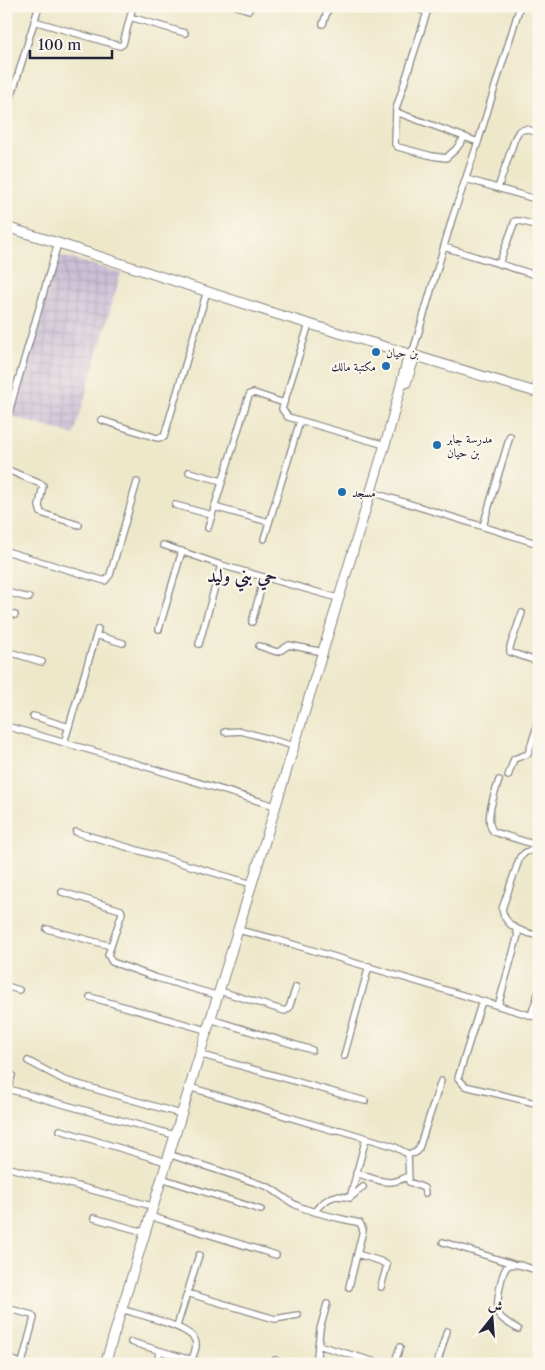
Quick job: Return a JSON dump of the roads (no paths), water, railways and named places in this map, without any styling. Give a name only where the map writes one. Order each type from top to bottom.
[{"type":"main road","points":[[6,227],[58,242],[309,324],[397,351],[415,354],[536,393]]},
{"type":"main road","points":[[397,351],[407,371]]},
{"type":"main road","points":[[104,1364],[219,993],[407,371],[415,354]]},
{"type":"main road","points":[[407,371],[415,354]]},
{"type":"street","points":[[6,114],[39,8],[31,6]]},
{"type":"street","points":[[34,21],[120,46],[123,44],[133,6]]},
{"type":"street","points":[[237,6],[249,10]]},
{"type":"street","points":[[323,24],[329,6]]},
{"type":"street","points":[[409,6],[428,9],[396,112],[395,144],[398,147],[446,158],[465,137]]},
{"type":"street","points":[[415,354],[444,247],[520,6]]},
{"type":"street","points":[[130,16],[185,33]]},
{"type":"street","points":[[396,112],[478,142]]},
{"type":"street","points":[[498,188],[519,131],[526,129],[539,133]]},
{"type":"street","points":[[466,179],[539,200]]},
{"type":"street","points":[[499,264],[515,221],[520,220],[539,226]]},
{"type":"street","points":[[6,422],[58,242]]},
{"type":"street","points":[[444,247],[539,276]]},
{"type":"street","points":[[100,420],[158,438],[164,437],[207,291]]},
{"type":"street","points":[[309,324],[282,409],[288,417],[385,445]]},
{"type":"street","points":[[536,393],[539,376]]},
{"type":"street","points":[[208,528],[250,394],[284,403]]},
{"type":"street","points":[[264,539],[300,421]]},
{"type":"street","points":[[483,526],[510,436]]},
{"type":"street","points":[[6,470],[44,486],[39,506],[41,512],[79,525]]},
{"type":"street","points":[[189,472],[222,482]]},
{"type":"street","points":[[6,552],[105,581],[110,575],[137,482]]},
{"type":"street","points":[[371,492],[539,544]]},
{"type":"street","points":[[175,505],[212,516]]},
{"type":"street","points":[[214,507],[270,522]]},
{"type":"street","points":[[164,545],[264,578],[338,598]]},
{"type":"street","points":[[159,629],[182,551]]},
{"type":"street","points":[[198,644],[221,564]]},
{"type":"street","points":[[252,622],[264,578]]},
{"type":"street","points":[[6,592],[29,598]]},
{"type":"street","points":[[6,612],[15,615]]},
{"type":"street","points":[[522,613],[510,652],[539,662]]},
{"type":"street","points":[[64,743],[97,632],[124,643]]},
{"type":"street","points":[[259,646],[277,652],[290,645],[322,652]]},
{"type":"street","points":[[6,651],[42,662]]},
{"type":"street","points":[[33,716],[69,727]]},
{"type":"street","points":[[508,776],[514,759],[528,754],[539,720]]},
{"type":"street","points":[[6,726],[275,806]]},
{"type":"street","points":[[225,732],[241,731],[294,746]]},
{"type":"street","points":[[499,780],[488,823],[491,830],[539,846]]},
{"type":"street","points":[[76,832],[252,884]]},
{"type":"street","points":[[498,1006],[518,935],[502,909],[520,857],[539,846]]},
{"type":"street","points":[[62,892],[121,910],[122,913],[108,955],[109,959],[119,966],[285,1011],[296,987]]},
{"type":"street","points":[[47,929],[111,946]]},
{"type":"street","points":[[238,930],[369,966],[539,1018]]},
{"type":"street","points":[[516,930],[539,936]]},
{"type":"street","points":[[344,1056],[369,966]]},
{"type":"street","points":[[6,986],[19,990]]},
{"type":"street","points":[[531,1015],[539,991]]},
{"type":"street","points":[[90,997],[206,1030]]},
{"type":"street","points":[[482,1001],[458,1078],[465,1086],[539,1104]]},
{"type":"street","points":[[210,1019],[312,1050]]},
{"type":"street","points":[[199,1054],[365,1101]]},
{"type":"street","points":[[28,1061],[64,1080],[181,1114]]},
{"type":"street","points":[[12,1074],[7,1092],[174,1135]]},
{"type":"street","points":[[189,1088],[393,1146],[408,1154],[415,1153],[419,1148],[441,1080]]},
{"type":"street","points":[[60,1130],[266,1186],[276,1190],[295,1204],[360,1224],[362,1226],[349,1287]]},
{"type":"street","points":[[350,1198],[366,1138]]},
{"type":"street","points":[[408,1154],[409,1182],[424,1188],[425,1193]]},
{"type":"street","points":[[6,1166],[152,1206]]},
{"type":"street","points":[[356,1173],[390,1183],[408,1176]]},
{"type":"street","points":[[161,1178],[261,1210]]},
{"type":"street","points":[[315,1211],[333,1197],[350,1198],[363,1187]]},
{"type":"street","points":[[149,1216],[276,1255]]},
{"type":"street","points":[[94,1218],[144,1232]]},
{"type":"street","points":[[444,1242],[539,1271]]},
{"type":"street","points":[[357,1254],[387,1265],[381,1287]]},
{"type":"street","points":[[177,1326],[199,1255]]},
{"type":"street","points":[[515,1264],[506,1268],[499,1293],[497,1310],[500,1316],[518,1329]]},
{"type":"street","points":[[187,1293],[275,1319],[298,1315]]},
{"type":"street","points":[[316,1364],[322,1320],[327,1304]]},
{"type":"street","points":[[6,1308],[32,1315],[34,1318],[19,1363],[6,1358]]},
{"type":"street","points":[[121,1309],[177,1326],[188,1332],[194,1338],[196,1346],[192,1359]]},
{"type":"street","points":[[437,1364],[447,1331]]},
{"type":"street","points":[[132,1342],[192,1359],[202,1364]]},
{"type":"street","points":[[318,1345],[382,1364]]},
{"type":"street","points":[[394,1364],[400,1347]]},
{"type":"street","points":[[156,1364],[160,1351]]},
{"type":"place","name":"بن حيان","points":[[376,352]]},
{"type":"place","name":"مكتبة مالك","points":[[386,366]]},
{"type":"place","name":"مدرسة جابر بن حيان","points":[[437,445]]},
{"type":"place","name":"مسجد","points":[[342,492]]},
{"type":"district","name":"حي بني وليد","points":[[242,576]]}]
